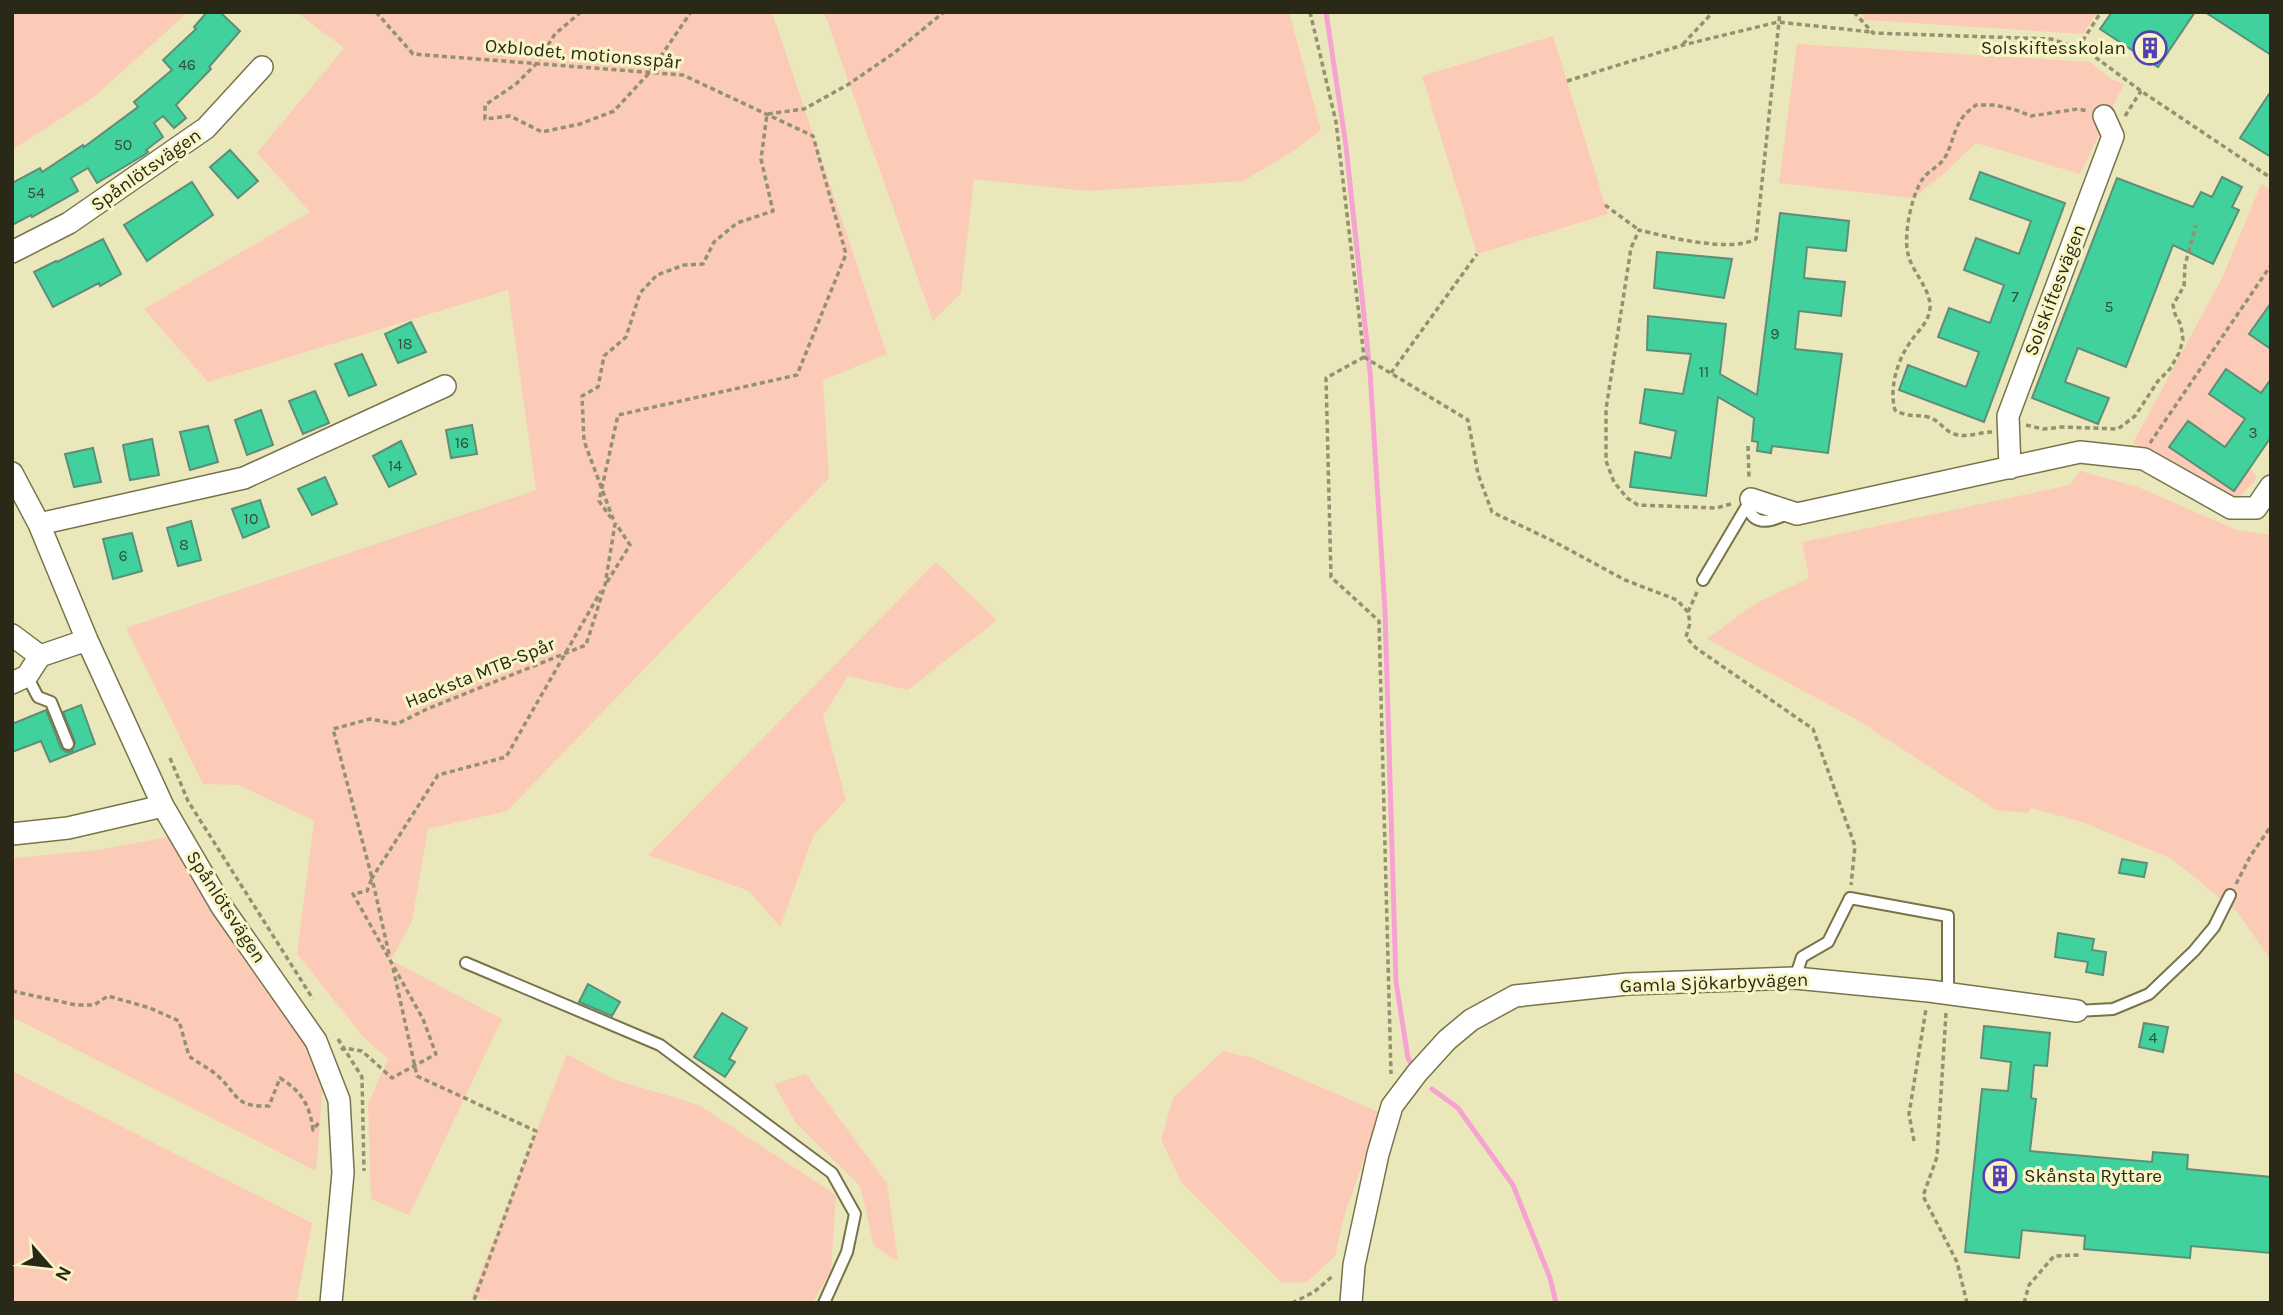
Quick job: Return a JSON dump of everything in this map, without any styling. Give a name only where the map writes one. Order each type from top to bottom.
[{"type":"street","name":"Spånlötsvägen","points":[[12,251],[69,223],[206,128],[262,67]]},
{"type":"street","name":"Solskiftesvägen","points":[[2010,467],[2008,416],[2113,136],[2104,116]]},
{"type":"street","points":[[39,524],[244,478],[445,386]]},
{"type":"street","points":[[1751,502],[1797,514],[2080,452],[2144,460],[2231,508],[2256,508],[2271,486]]},
{"type":"street","name":"Spånlötsvägen","points":[[12,473],[39,524],[87,640],[163,806],[222,907],[316,1041],[338,1100],[343,1173],[331,1303]]},
{"type":"street","points":[[12,635],[40,656]]},
{"type":"street","points":[[20,679],[40,656],[87,640]]},
{"type":"street","points":[[12,834],[68,828],[163,806]]},
{"type":"street","name":"Gamla Sjökarbyvägen","points":[[1350,1303],[1354,1265],[1378,1154],[1392,1106],[1417,1073],[1455,1033],[1471,1020],[1515,996],[1627,984],[1795,978],[1938,992],[2077,1011]]},
{"type":"lane","points":[[1703,580],[1751,502]]},
{"type":"lane","points":[[20,679],[38,697],[51,702],[68,744]]},
{"type":"lane","name":"Gamla Sjökarbyvägen","points":[[2077,1011],[2113,1009],[2149,994],[2194,951],[2214,927],[2230,895]]},
{"type":"lane","points":[[1795,978],[1802,957],[1828,942],[1850,898],[1948,916],[1938,992]]},
{"type":"lane","points":[[466,963],[660,1045],[832,1173],[855,1214],[847,1251],[824,1303]]},
{"type":"path","name":"Oxblodet, motionsspår","points":[[372,878],[438,775],[506,757],[630,545],[599,501],[618,415],[797,375],[846,254],[813,135],[683,75],[413,54],[376,12]]},
{"type":"path","points":[[581,12],[555,34],[536,64],[516,84],[485,105],[485,119],[510,116],[542,132],[580,124],[614,111],[650,72],[691,12]]},
{"type":"path","points":[[602,488],[584,441],[582,396],[598,387],[604,356],[626,337],[640,293],[657,275],[684,265],[703,264],[713,242],[737,223],[773,211],[761,159],[767,114],[804,109],[849,84],[894,53],[944,12]]},
{"type":"path","points":[[1310,12],[1336,122],[1364,357]]},
{"type":"path","points":[[1683,45],[1713,12]]},
{"type":"path","points":[[1605,205],[1639,230],[1683,240],[1745,245],[1756,239],[1780,12]]},
{"type":"path","points":[[1854,12],[1873,33]]},
{"type":"path","points":[[2078,48],[2101,12]]},
{"type":"path","points":[[1567,81],[1683,45],[1778,22],[1873,33],[2052,39],[2087,51],[2141,91],[2271,178]]},
{"type":"path","points":[[2104,116],[2078,109],[2031,116],[2006,108],[1976,105],[1961,119],[1943,161],[1927,174],[1916,189],[1909,221],[1907,250],[1913,270],[1927,293],[1930,306],[1927,321],[1907,345],[1897,372],[1891,397],[1895,410],[1907,417],[1930,417],[1951,433],[1961,436],[2028,425],[2043,429],[2118,429],[2135,416],[2179,353],[2183,340],[2174,305],[2184,286],[2185,265],[2196,225]]},
{"type":"path","points":[[1639,230],[1631,248],[1605,409],[1606,461],[1614,482],[1627,498],[1637,505],[1716,508],[1751,502],[1748,446]]},
{"type":"path","points":[[1391,373],[1477,254]]},
{"type":"path","points":[[2139,459],[2271,265]]},
{"type":"path","points":[[1364,357],[1468,420],[1478,474],[1492,512],[1625,580],[1677,600],[1688,612],[1690,623],[1686,637],[1696,648],[1813,729],[1854,846],[1850,898]]},
{"type":"path","points":[[1364,357],[1326,378],[1331,577],[1379,621],[1392,1106]]},
{"type":"path","name":"Hacksta MTB-Spår","points":[[372,878],[333,729],[370,719],[397,724],[427,709],[586,645],[605,585],[615,524]]},
{"type":"path","points":[[1688,612],[1703,580]]},
{"type":"path","points":[[2230,895],[2251,855],[2271,826]]},
{"type":"path","points":[[372,878],[417,1076],[536,1131],[473,1303]]},
{"type":"path","points":[[325,1066],[344,1048],[362,1051],[392,1078],[436,1054],[423,1019],[353,894],[367,891],[372,878]]},
{"type":"path","points":[[12,991],[76,1005],[94,1005],[108,996],[150,1008],[179,1021],[189,1056],[219,1077],[227,1089],[250,1107],[269,1106],[280,1078],[296,1088],[311,1113],[313,1130],[320,1122],[321,1111]]},
{"type":"path","points":[[1914,1141],[1909,1114],[1938,992]]},
{"type":"path","points":[[1938,992],[1937,1157],[1923,1196],[1957,1262],[1967,1303]]},
{"type":"path","points":[[2024,1303],[2029,1285],[2054,1256],[2080,1255]]},
{"type":"path","points":[[1292,1303],[1314,1292],[1343,1267],[1354,1265]]},
{"type":"shaded area","points":[[12,12],[188,12],[94,97],[12,150]]},
{"type":"shaded area","points":[[296,12],[772,12],[887,354],[823,380],[829,478],[507,811],[428,829],[412,921],[391,960],[502,1019],[409,1215],[371,1199],[368,1104],[388,1059],[364,1038],[297,954],[314,821],[239,785],[203,784],[126,628],[536,490],[508,290],[208,382],[144,309],[310,212],[257,153],[344,48]]},
{"type":"shaded area","points":[[824,12],[1289,12],[1321,130],[1295,150],[1243,181],[1087,191],[974,179],[961,293],[933,321]]},
{"type":"shaded area","points":[[1861,12],[2097,12],[2083,34],[1865,20]]},
{"type":"shaded area","points":[[1553,36],[1608,214],[1477,254],[1422,76]]},
{"type":"shaded area","points":[[1797,44],[2090,62],[2111,79],[2124,84],[2080,174],[1976,143],[1913,198],[1779,183]]},
{"type":"shaded area","points":[[2261,184],[2271,190],[2271,305],[2249,334],[2271,349],[2271,379],[2261,393],[2226,369],[2209,395],[2244,420],[2225,447],[2188,422],[2170,447],[2233,491],[2250,468],[2257,478],[2242,495],[2225,499],[2133,443],[2223,276]]},
{"type":"shaded area","points":[[2080,471],[2138,487],[2237,530],[2271,535],[2271,960],[2237,912],[2172,859],[2082,822],[2031,808],[2027,813],[1996,810],[1859,721],[1707,639],[1756,603],[1809,578],[1802,542],[2070,485]]},
{"type":"shaded area","points":[[936,562],[997,620],[908,690],[848,676],[823,716],[846,800],[814,835],[780,927],[749,891],[648,855]]},
{"type":"shaded area","points":[[167,837],[300,1029],[323,1084],[316,1171],[12,1017],[12,858],[98,850]]},
{"type":"shaded area","points":[[1223,1051],[1253,1058],[1381,1113],[1344,1216],[1335,1256],[1307,1282],[1282,1283],[1181,1182],[1161,1139],[1173,1098]]},
{"type":"shaded area","points":[[567,1054],[613,1079],[699,1105],[836,1195],[831,1271],[812,1303],[515,1303],[471,1298]]},
{"type":"shaded area","points":[[12,1071],[312,1223],[296,1303],[12,1303]]},
{"type":"shaded area","points":[[806,1074],[887,1183],[898,1261],[874,1246],[860,1186],[796,1123],[774,1084]]},
{"type":"building","points":[[207,12],[220,12],[240,31],[209,67],[211,69],[176,105],[186,118],[174,128],[163,116],[154,123],[163,137],[146,150],[148,152],[144,155],[97,183],[88,168],[71,178],[78,191],[12,225],[12,183],[40,168],[42,172],[83,145],[84,147],[138,107],[134,102],[172,70],[163,60],[196,29],[194,27]]},
{"type":"building","name":"Solskiftesskolan","points":[[2112,12],[2195,12],[2158,67],[2100,29]]},
{"type":"building","points":[[2205,12],[2271,12],[2271,55]]},
{"type":"building","points":[[2271,91],[2271,157],[2240,138]]},
{"type":"building","points":[[230,150],[258,181],[238,198],[210,167]]},
{"type":"building","points":[[1980,172],[2065,203],[1984,422],[1899,390],[1908,365],[1966,387],[1979,352],[1938,337],[1949,308],[1990,323],[2004,285],[1964,270],[1976,238],[2019,254],[2031,221],[1970,199]]},
{"type":"building","points":[[2222,177],[2242,187],[2232,207],[2239,210],[2213,264],[2173,245],[2126,367],[2078,348],[2065,382],[2109,398],[2098,424],[2032,398],[2117,178],[2193,207],[2201,192],[2212,197]]},
{"type":"building","points":[[192,182],[213,215],[147,261],[124,225]]},
{"type":"building","points":[[1780,213],[1849,221],[1846,251],[1807,247],[1804,278],[1845,282],[1841,316],[1799,311],[1795,349],[1842,354],[1828,453],[1772,446],[1771,453],[1757,451],[1758,442],[1752,441],[1754,418],[1718,397],[1706,496],[1630,487],[1635,452],[1671,458],[1676,431],[1640,423],[1645,389],[1683,394],[1691,354],[1647,350],[1648,316],[1726,324],[1720,374],[1757,395]]},
{"type":"building","points":[[103,239],[121,274],[53,307],[34,272]]},
{"type":"building","points":[[1657,252],[1732,259],[1724,298],[1654,288]]},
{"type":"building","points":[[2271,303],[2271,349],[2249,334]]},
{"type":"building","points":[[411,322],[426,352],[398,363],[385,334]]},
{"type":"building","points":[[362,354],[376,385],[349,396],[335,364]]},
{"type":"building","points":[[2226,369],[2261,393],[2271,379],[2271,437],[2234,491],[2169,447],[2188,421],[2225,447],[2245,419],[2209,394]]},
{"type":"building","points":[[315,391],[329,423],[303,434],[289,401]]},
{"type":"building","points":[[261,410],[273,445],[247,455],[235,420]]},
{"type":"building","points":[[472,425],[477,454],[451,458],[446,430]]},
{"type":"building","points":[[208,426],[218,462],[190,470],[180,432]]},
{"type":"building","points":[[152,439],[159,475],[130,480],[123,445]]},
{"type":"building","points":[[401,441],[416,474],[389,487],[373,456]]},
{"type":"building","points":[[93,448],[101,482],[74,487],[65,454]]},
{"type":"building","points":[[325,477],[337,504],[312,515],[298,489]]},
{"type":"building","points":[[260,500],[269,527],[243,538],[232,509]]},
{"type":"building","points":[[191,521],[201,560],[178,566],[167,528]]},
{"type":"building","points":[[132,533],[142,571],[113,579],[103,539]]},
{"type":"building","points":[[81,705],[95,744],[50,762],[41,741],[12,752],[12,724],[46,710],[61,748],[66,752],[72,751],[75,742],[63,712]]},
{"type":"building","points":[[2122,859],[2147,863],[2144,877],[2119,873]]},
{"type":"building","points":[[2058,933],[2094,939],[2092,950],[2106,952],[2103,975],[2086,972],[2088,962],[2055,957]]},
{"type":"building","points":[[588,984],[620,1002],[612,1016],[579,1002]]},
{"type":"building","points":[[722,1013],[747,1028],[729,1059],[735,1062],[725,1077],[694,1057]]},
{"type":"building","points":[[2144,1023],[2168,1027],[2163,1052],[2139,1047]]},
{"type":"building","points":[[1984,1026],[2050,1033],[2047,1066],[2034,1065],[2031,1098],[2036,1099],[2030,1151],[2152,1162],[2153,1152],[2188,1155],[2187,1169],[2271,1177],[2271,1253],[2191,1246],[2190,1258],[2084,1249],[2085,1236],[2022,1230],[2019,1258],[1965,1252],[1982,1089],[2008,1091],[2011,1062],[1981,1058]]},
{"type":"waterway","points":[[1326,12],[1346,146],[1370,372],[1385,610],[1396,982],[1408,1058],[1413,1067]]},
{"type":"waterway","points":[[1432,1089],[1458,1108],[1513,1185],[1550,1278],[1556,1303]]},
{"type":"place","name":"Solskiftesskolan","points":[[2150,48]]},
{"type":"place","name":"Skånsta Ryttare","points":[[2000,1176]]}]
